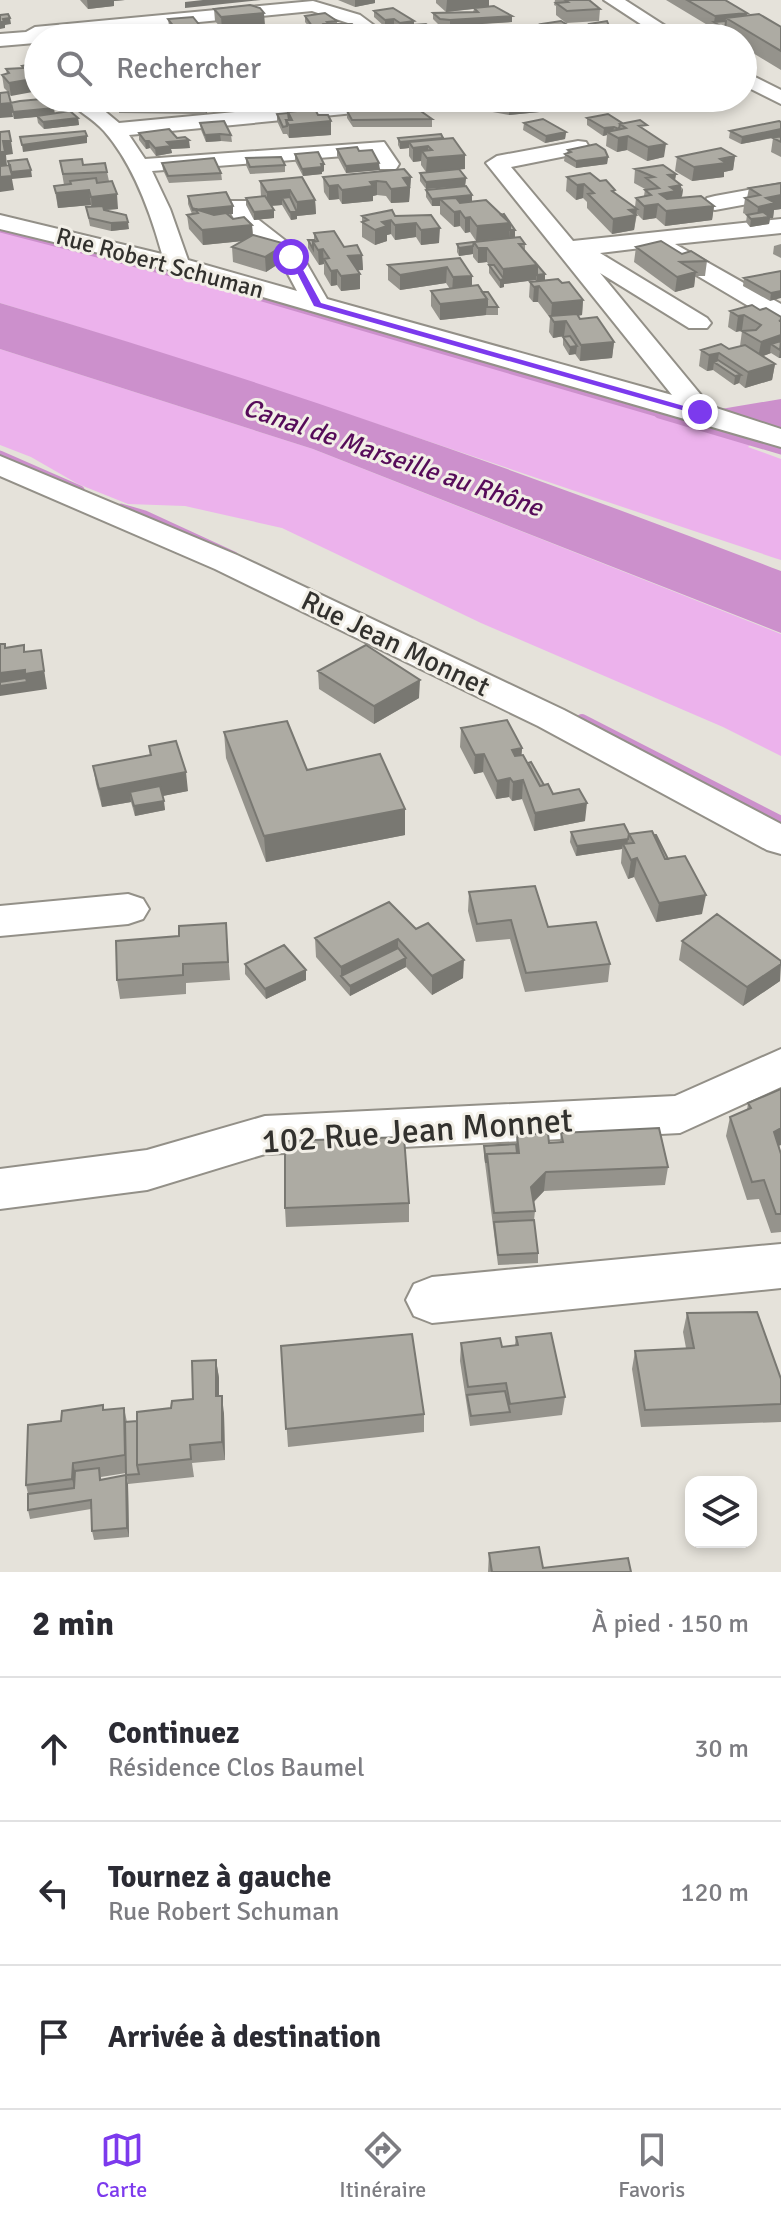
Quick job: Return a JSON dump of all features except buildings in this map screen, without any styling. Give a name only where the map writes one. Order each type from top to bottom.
[{"type":"street","points":[[613,0],[652,24]]},
{"type":"street","points":[[121,24],[313,6],[361,24]]},
{"type":"street","points":[[0,40],[24,35]]},
{"type":"street","points":[[757,85],[781,98]]},
{"type":"street","points":[[93,112],[114,130],[137,166],[170,235],[177,265]]},
{"type":"street","points":[[114,130],[302,112]]},
{"type":"street","points":[[137,166],[376,147],[388,164]]},
{"type":"street","points":[[578,147],[497,163],[572,249],[700,412]]},
{"type":"street","points":[[715,203],[781,191]]},
{"type":"street","points":[[238,206],[246,221],[291,257],[317,304]]},
{"type":"street","name":"Rue Robert Schuman","points":[[0,222],[177,265],[700,412],[781,438]]},
{"type":"street","points":[[572,249],[781,226]]},
{"type":"street","points":[[650,240],[776,312]]},
{"type":"street","points":[[572,249],[698,323]]},
{"type":"street","name":"Rue Jean Monnet","points":[[0,465],[226,562],[537,711],[781,841]]},
{"type":"street","points":[[0,921],[128,909]]},
{"type":"street","name":"102 Rue Jean Monnet","points":[[0,1189],[147,1170],[265,1135],[680,1114],[781,1067]]},
{"type":"street","points":[[432,1300],[781,1266]]},
{"type":"shaded area","points":[[0,229],[163,270],[751,444],[748,447],[781,459],[781,560],[294,396],[0,303]]},
{"type":"shaded area","points":[[0,349],[313,449],[781,634],[781,756],[723,727],[481,623],[282,528],[185,506],[128,504],[78,484],[31,457],[0,445]]},
{"type":"water","name":"Canal de Marseille au Rhône","points":[[0,303],[394,429],[781,571],[781,633],[313,449],[0,349]]},
{"type":"water","points":[[781,399],[781,430],[715,410]]},
{"type":"waterway","points":[[0,229],[218,285],[666,416]]},
{"type":"waterway","points":[[659,414],[781,450]]},
{"type":"waterway","points":[[0,455],[80,490]]},
{"type":"waterway","points":[[121,508],[145,515],[234,556]]},
{"type":"waterway","points":[[582,720],[781,822]]},
{"type":"route","points":[[291,257],[317,304],[700,412]]}]
